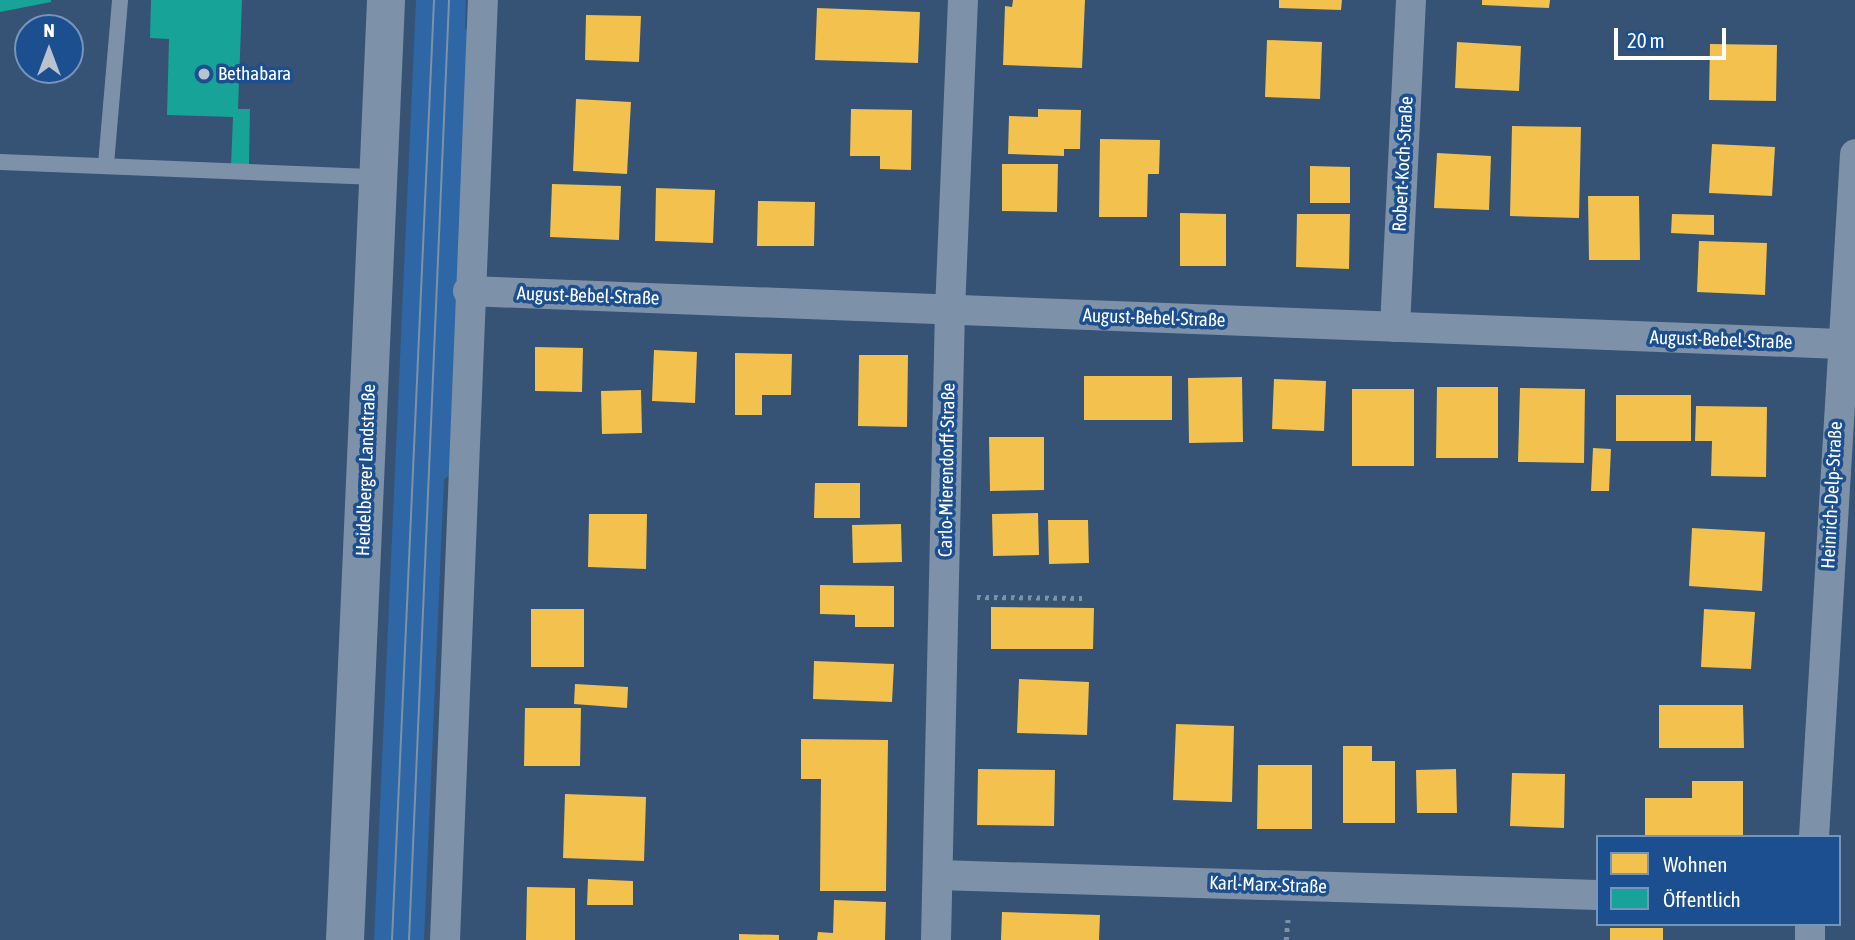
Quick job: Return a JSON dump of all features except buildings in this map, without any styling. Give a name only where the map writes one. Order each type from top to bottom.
[{"type":"street","name":"Heidelberger Landstraße","points":[[345,940],[386,0]]},
{"type":"street","points":[[445,940],[468,291],[483,0]]},
{"type":"street","name":"Carlo-Mierendorff-Straße","points":[[936,940],[950,310],[964,0]]},
{"type":"street","name":"Robert-Koch-Straße","points":[[1395,327],[1411,0]]},
{"type":"street","name":"Heinrich-Delp-Straße","points":[[1814,835],[1840,344],[1852,243],[1855,154]]},
{"type":"street","name":"August-Bebel-Straße","points":[[468,291],[1840,344]]},
{"type":"street","name":"Karl-Marx-Straße","points":[[939,874],[1596,895]]},
{"type":"lane","points":[[106,164],[120,0]]},
{"type":"lane","points":[[0,162],[106,164],[377,177]]},
{"type":"path","points":[[944,596],[1082,598]]},
{"type":"shaded area","points":[[416,0],[466,0],[465,28],[473,37],[455,471],[444,479],[424,940],[374,940]]},
{"type":"tram line","points":[[392,940],[434,0]]},
{"type":"tram line","points":[[409,940],[449,0]]},
{"type":"place","name":"Bethabara","points":[[204,74]]}]
